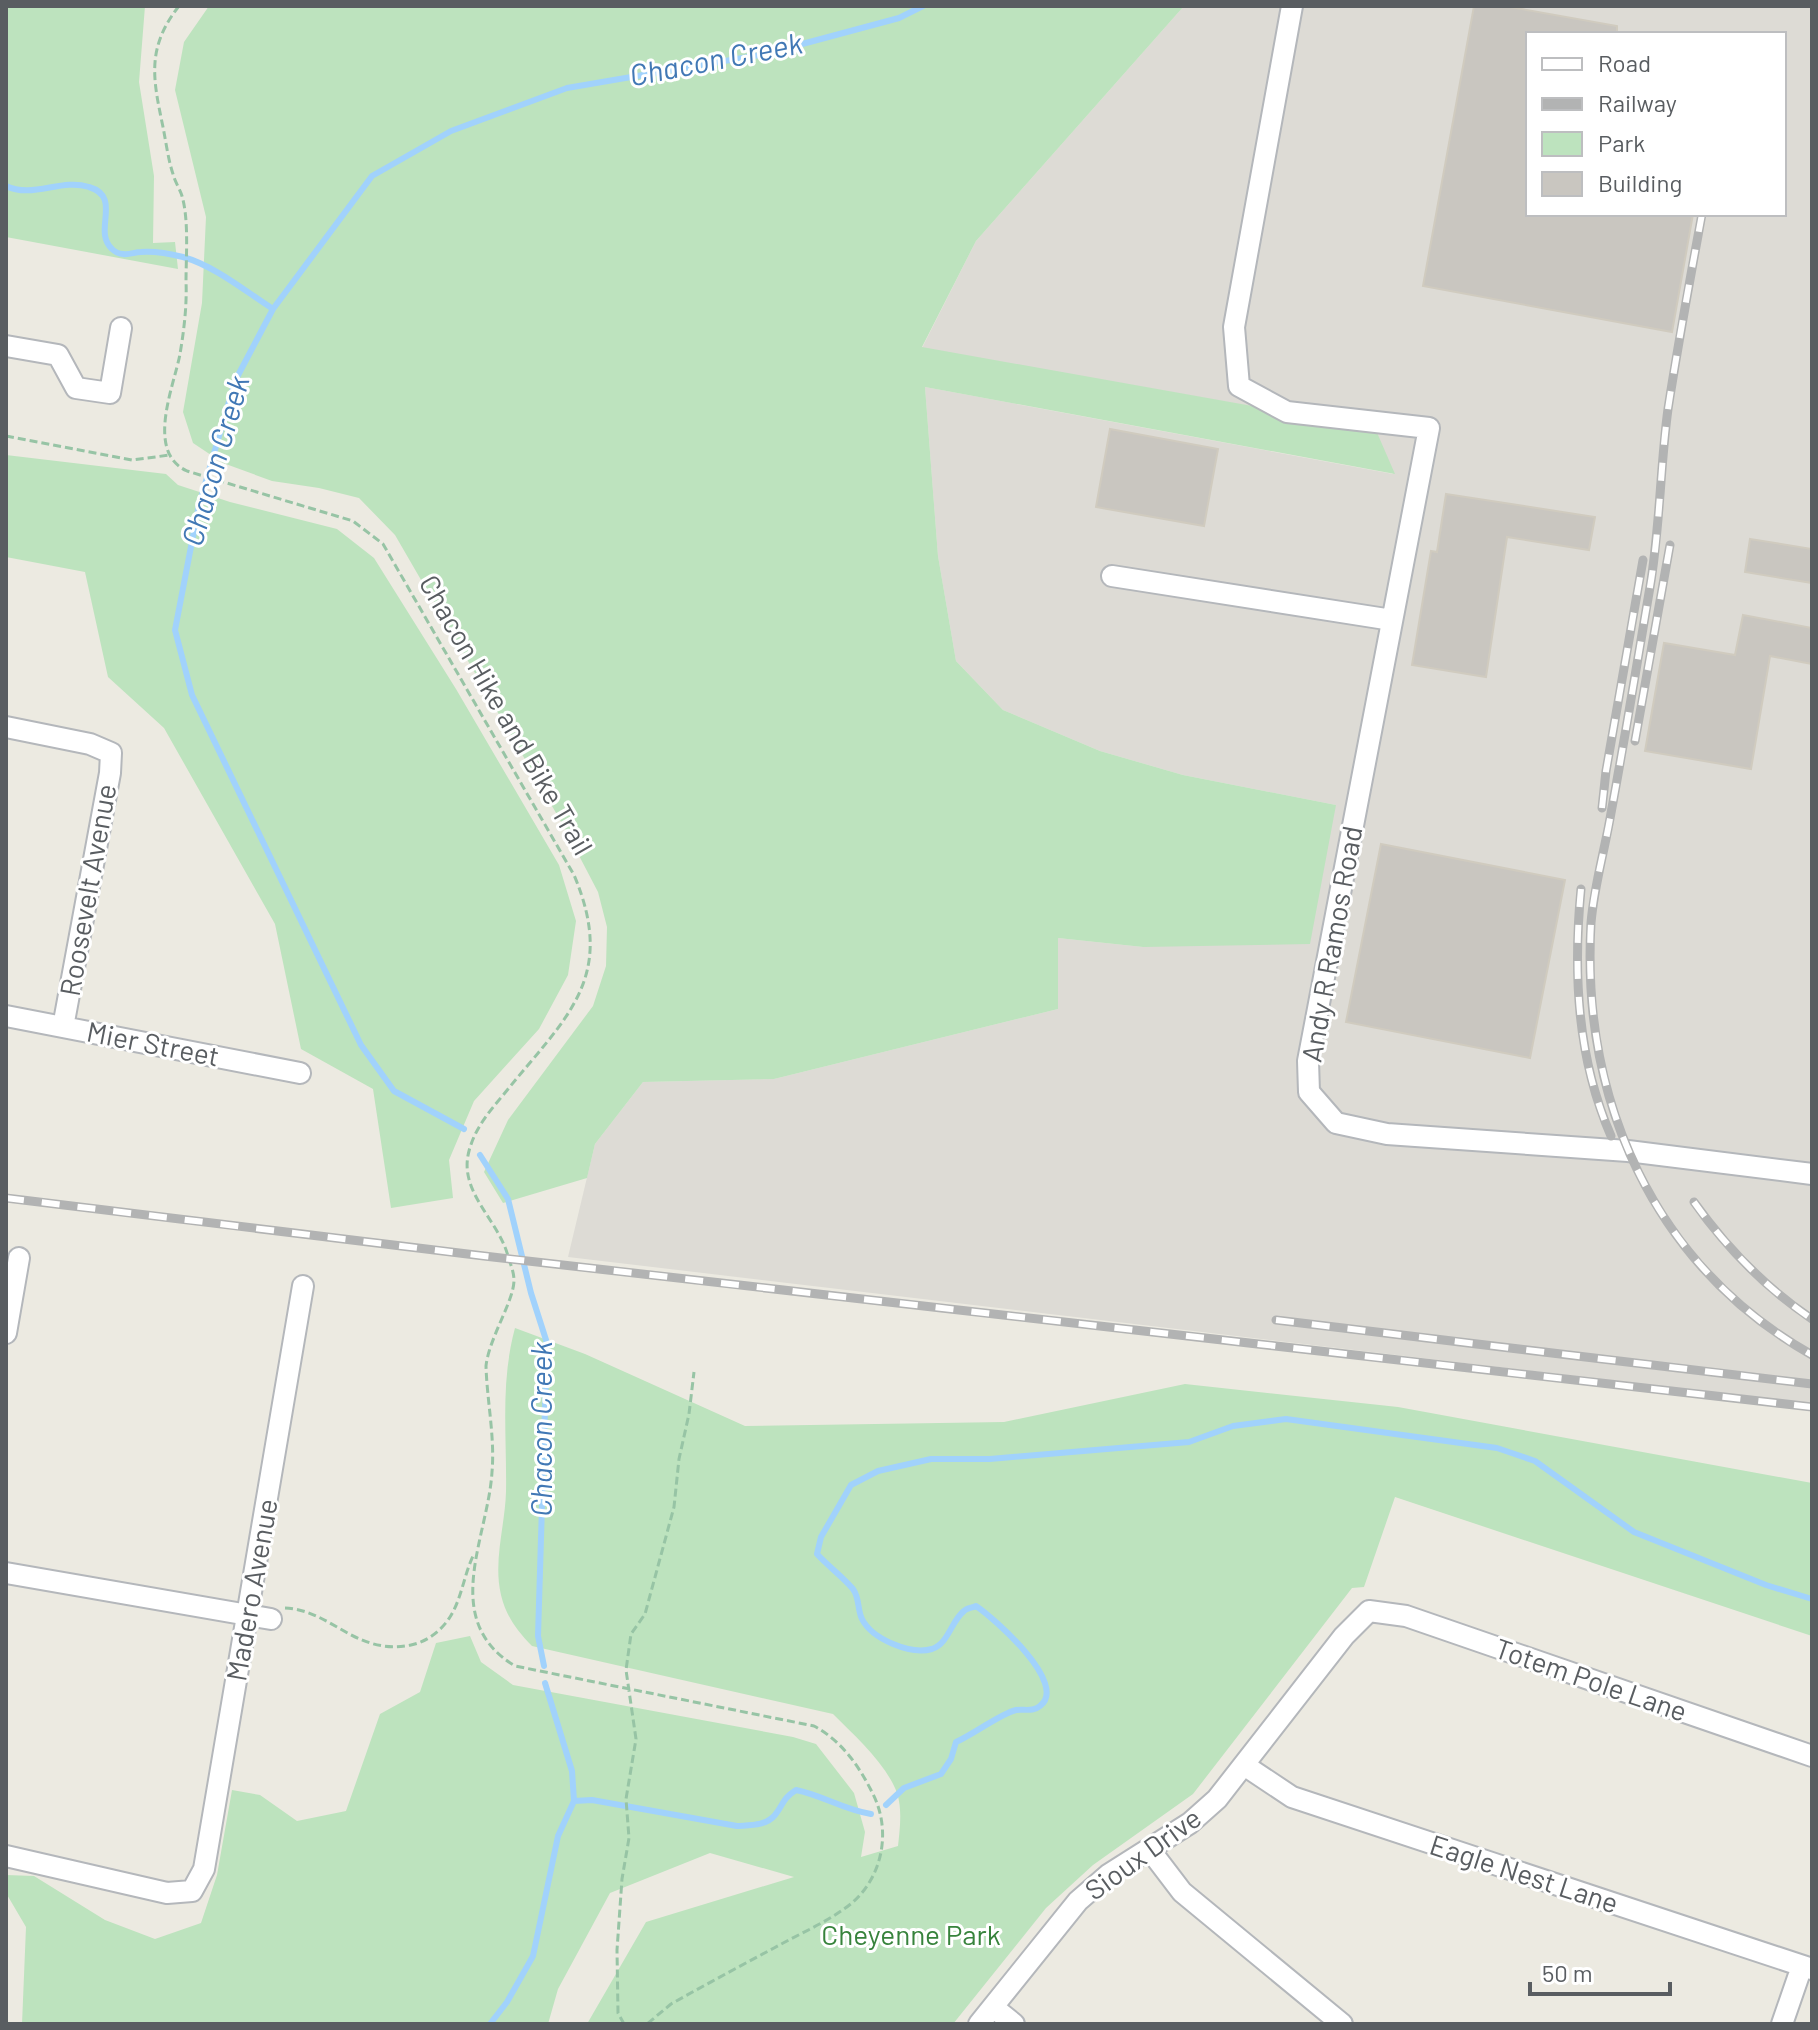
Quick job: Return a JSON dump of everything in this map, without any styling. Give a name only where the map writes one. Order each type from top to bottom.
[{"type":"street","name":"Andy R Ramos Road","points":[[1292,6],[1234,327],[1239,386],[1287,412],[1429,428],[1308,1061],[1309,1092],[1336,1123],[1387,1134],[1628,1151],[1812,1174]]},
{"type":"street","points":[[6,346],[58,355],[76,388],[110,393],[121,328]]},
{"type":"street","points":[[1112,576],[1392,620]]},
{"type":"street","name":"Roosevelt Avenue","points":[[6,727],[90,744],[111,753],[110,773],[63,1027]]},
{"type":"street","name":"Mier Street","points":[[6,1016],[300,1073]]},
{"type":"street","points":[[6,1333],[19,1258]]},
{"type":"street","name":"Madero Avenue","points":[[6,1856],[167,1893],[192,1891],[204,1869],[303,1286]]},
{"type":"street","points":[[6,1573],[247,1615],[274,1614]]},
{"type":"street","name":"Totem Pole Lane","points":[[1369,1611],[1406,1616],[1812,1756]]},
{"type":"street","name":"Sioux Drive","points":[[979,2024],[1078,1901],[1108,1875],[1190,1823],[1217,1799],[1344,1636],[1369,1611]]},
{"type":"street","name":"Eagle Nest Lane","points":[[1244,1765],[1292,1797],[1807,1968]]},
{"type":"street","points":[[1150,1850],[1182,1892],[1342,2024]]},
{"type":"street","points":[[1782,2024],[1807,1968]]},
{"type":"street","points":[[993,2007],[1014,2024]]},
{"type":"path","points":[[6,436],[132,460],[170,455],[166,411],[186,310],[186,240],[183,197],[172,173],[153,66],[160,38],[179,6]]},
{"type":"path","name":"Chacon Hike and Bike Trail","points":[[170,455],[180,468],[196,474],[353,521],[383,544],[574,875],[590,921],[590,959],[579,996],[562,1022],[477,1128],[467,1160],[472,1191],[507,1252],[514,1280],[488,1350],[486,1376],[492,1473],[472,1581],[478,1624],[503,1659],[523,1668],[797,1721],[827,1733],[855,1762],[878,1808],[883,1835],[879,1863],[871,1881],[844,1909],[671,2004],[647,2024]]},
{"type":"path","points":[[624,2024],[618,2013],[617,1950],[622,1879],[629,1838],[626,1799],[636,1739],[626,1670],[631,1634],[645,1614],[674,1507],[694,1372]]},
{"type":"path","name":"Chacon Hike and Bike Trail","points":[[274,1614],[290,1608],[304,1611],[348,1635],[377,1646],[418,1644],[439,1631],[450,1616],[466,1569],[476,1551]]},
{"type":"shaded area","points":[[1184,6],[1812,6],[1812,1404],[568,1257],[595,1144],[643,1082],[774,1079],[1058,1009],[1058,938],[1143,947],[1336,805],[1183,775],[1100,751],[1003,710],[956,661],[938,556],[925,387],[1393,474],[1374,428],[922,348],[976,241]]},
{"type":"green space","points":[[6,6],[145,6],[139,82],[154,176],[153,243],[175,242],[178,269],[6,237]]},
{"type":"green space","points":[[209,6],[1184,6],[976,241],[922,347],[1375,428],[1395,474],[925,387],[938,556],[956,661],[1003,710],[1100,751],[1183,775],[1336,805],[1310,944],[1143,947],[1058,938],[1058,1009],[774,1079],[643,1082],[595,1144],[587,1178],[503,1203],[484,1172],[508,1120],[593,1006],[606,966],[607,927],[598,892],[563,825],[395,535],[359,498],[272,481],[223,463],[193,443],[183,412],[202,303],[206,217],[175,90],[184,42]]},
{"type":"green space","points":[[6,455],[166,474],[178,485],[230,502],[337,529],[374,558],[456,689],[559,865],[576,921],[568,975],[539,1029],[474,1101],[449,1160],[453,1198],[391,1208],[373,1089],[301,1049],[275,924],[164,728],[108,677],[85,572],[6,557]]},
{"type":"green space","name":"Cheyenne Park","points":[[515,1328],[585,1354],[745,1426],[1004,1422],[1185,1384],[1398,1407],[1812,1483],[1812,1636],[1395,1497],[1364,1587],[1352,1588],[1193,1794],[1093,1865],[1046,1908],[953,2024],[587,2024],[646,1922],[794,1877],[710,1853],[610,1893],[558,1989],[548,2024],[22,2024],[26,1927],[6,1893],[6,1875],[34,1876],[105,1920],[155,1939],[201,1923],[217,1875],[232,1790],[260,1795],[297,1821],[346,1811],[380,1714],[420,1692],[436,1643],[470,1636],[481,1662],[513,1685],[793,1737],[816,1744],[854,1793],[865,1832],[861,1857],[898,1846],[900,1809],[895,1788],[876,1758],[833,1714],[532,1646],[517,1629],[503,1603],[498,1569],[506,1492],[507,1369]]},
{"type":"building","points":[[1474,6],[1505,6],[1617,26],[1617,32],[1526,32],[1526,216],[1693,216],[1672,332],[1423,286]]},
{"type":"building","points":[[1110,429],[1218,449],[1204,526],[1096,507]]},
{"type":"building","points":[[1446,494],[1595,517],[1589,550],[1507,537],[1486,677],[1412,665],[1431,551],[1437,552]]},
{"type":"building","points":[[1750,539],[1812,549],[1812,583],[1745,572]]},
{"type":"building","points":[[1743,615],[1812,628],[1812,664],[1770,656],[1751,769],[1645,751],[1664,643],[1735,655]]},
{"type":"building","points":[[1381,844],[1565,880],[1530,1058],[1346,1022]]},
{"type":"waterway","name":"Chacon Creek","points":[[464,1129],[394,1091],[361,1045],[192,695],[175,630],[199,505],[235,381],[273,309],[372,176],[451,131],[567,88],[765,54],[899,18],[923,6]]},
{"type":"waterway","points":[[6,186],[26,190],[68,185],[89,187],[104,198],[105,233],[114,251],[120,254],[162,253],[195,261],[273,309]]},
{"type":"waterway","name":"Chacon Creek","points":[[480,1155],[508,1199],[547,1343],[538,1636],[544,1666]]},
{"type":"waterway","points":[[886,1805],[904,1788],[941,1774],[951,1759],[956,1742],[1010,1712],[1037,1708],[1046,1696],[1045,1683],[1038,1668],[1012,1638],[976,1606],[960,1615],[946,1637],[932,1649],[913,1650],[892,1644],[867,1626],[860,1615],[853,1589],[817,1554],[821,1537],[851,1485],[878,1471],[931,1459],[990,1459],[1189,1442],[1233,1426],[1286,1419],[1497,1448],[1535,1461],[1634,1532],[1766,1585],[1812,1599]]},
{"type":"waterway","name":"Chacon Creek","points":[[490,2024],[507,2002],[533,1956],[558,1836],[574,1801],[572,1771],[545,1683]]},
{"type":"waterway","points":[[574,1801],[592,1800],[737,1826],[767,1821],[796,1790],[871,1814]]},
{"type":"railway","points":[[1702,216],[1668,409],[1650,587],[1592,909],[1591,989],[1599,1053],[1615,1114],[1638,1172],[1670,1225],[1709,1274],[1756,1318],[1812,1355]]},
{"type":"railway","points":[[1635,741],[1670,545]]},
{"type":"railway","points":[[1602,808],[1643,560]]},
{"type":"railway","points":[[1581,889],[1578,952],[1580,1015],[1591,1076],[1611,1136]]},
{"type":"railway","points":[[6,1198],[484,1256],[1812,1407]]},
{"type":"railway","points":[[1694,1202],[1748,1266],[1812,1319]]},
{"type":"railway","points":[[1276,1320],[1812,1384]]}]
